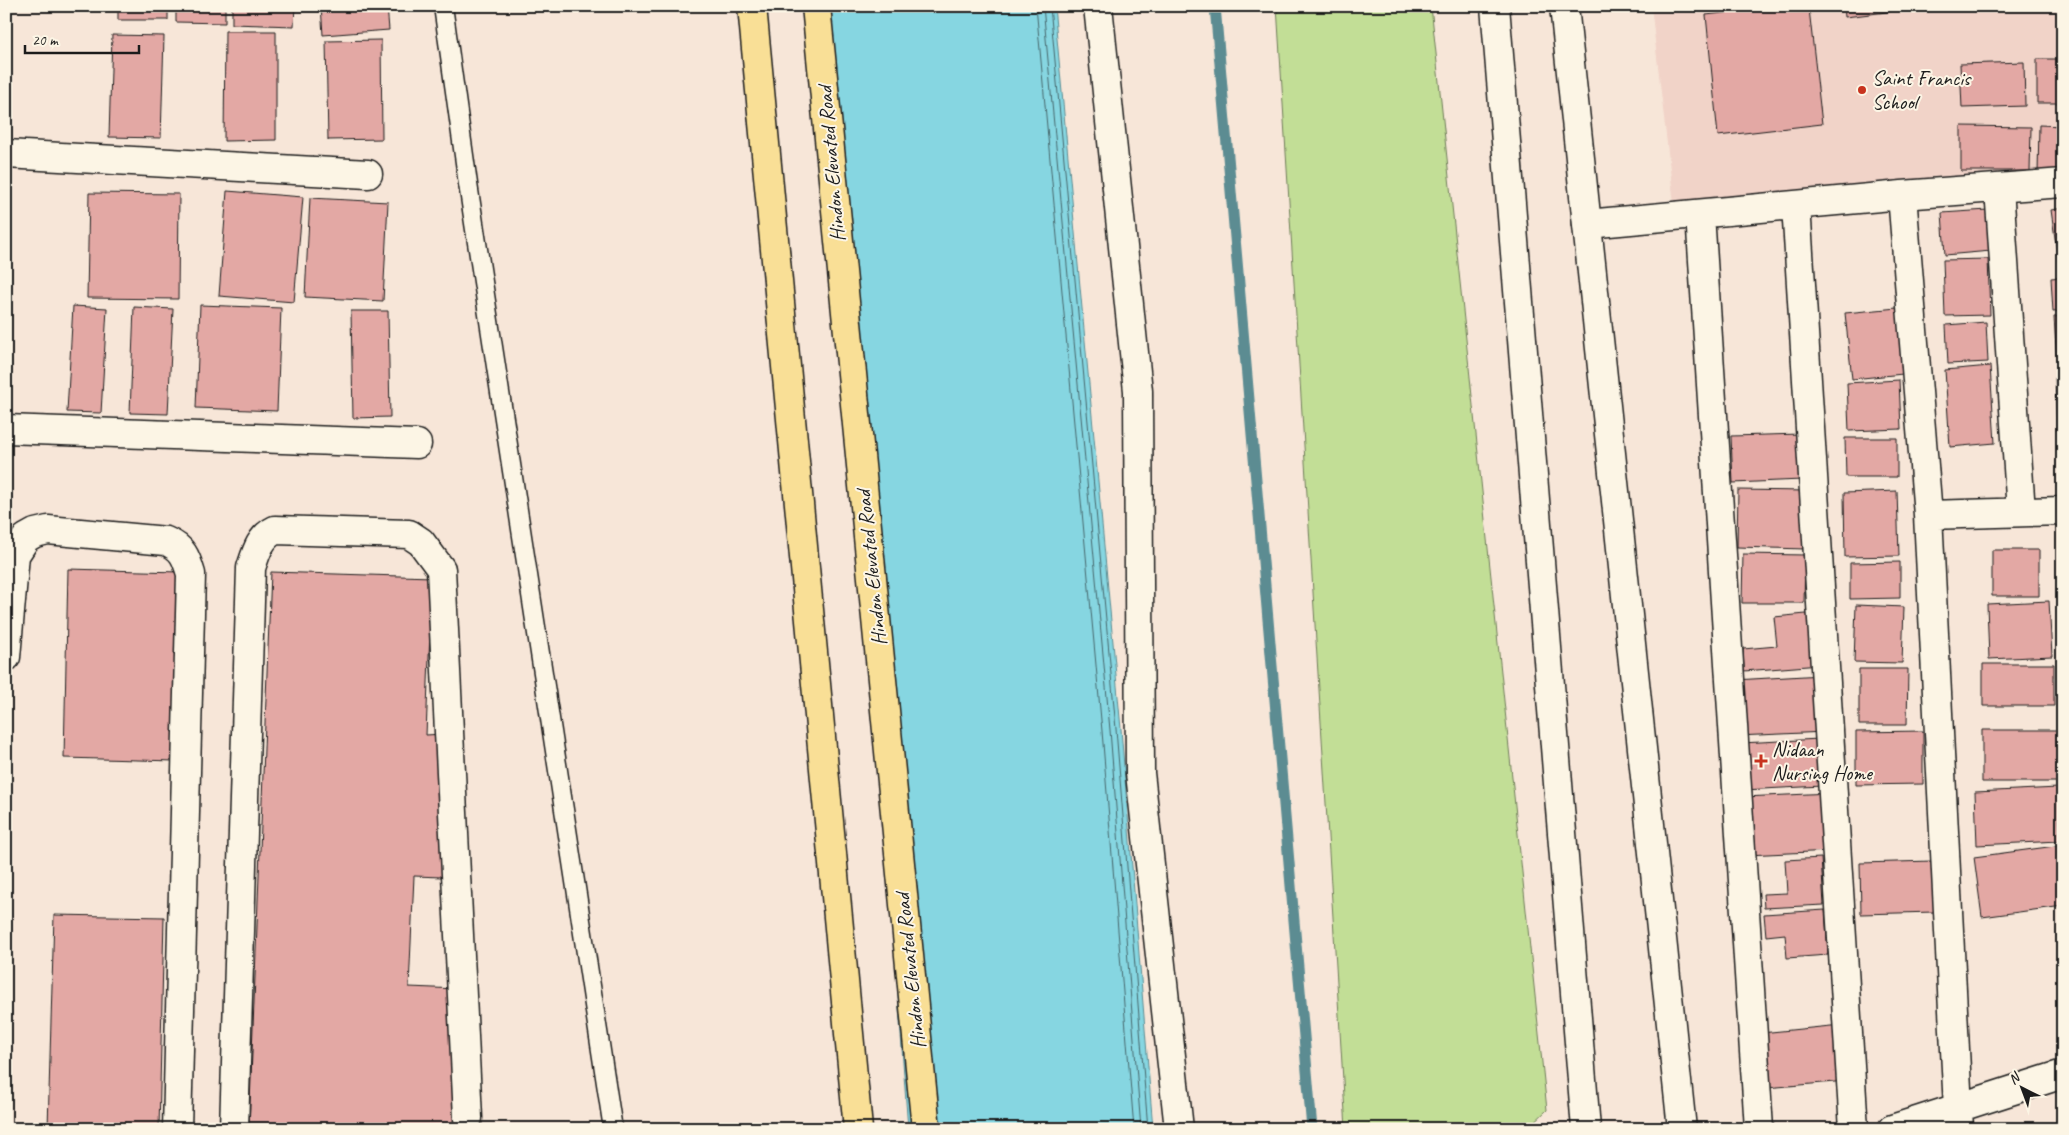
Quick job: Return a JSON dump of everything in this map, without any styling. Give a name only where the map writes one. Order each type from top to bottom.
[{"type":"highway","points":[[752,6],[858,1129]]},
{"type":"highway","name":"Hindon Elevated Road","points":[[816,6],[926,1129]]},
{"type":"street","points":[[1098,6],[1138,391],[1140,773],[1180,1129]]},
{"type":"street","points":[[1495,6],[1586,1129]]},
{"type":"street","points":[[1564,6],[1682,1129]]},
{"type":"street","points":[[6,154],[368,174]]},
{"type":"street","points":[[1587,224],[1902,195],[2063,183]]},
{"type":"street","points":[[1998,188],[2021,512]]},
{"type":"street","points":[[1902,195],[1928,515],[1958,1119]]},
{"type":"street","points":[[1796,205],[1854,1129]]},
{"type":"street","points":[[1700,214],[1760,1129]]},
{"type":"street","points":[[6,430],[417,444]]},
{"type":"street","points":[[1928,515],[2063,511]]},
{"type":"street","points":[[6,657],[15,555],[26,538],[35,533],[48,530],[166,541],[175,545],[186,556],[191,574],[177,1129]]},
{"type":"street","points":[[234,1129],[251,568],[261,542],[267,534],[275,530],[408,534],[421,542],[441,569],[468,1118]]},
{"type":"street","points":[[1892,1129],[1958,1119],[2063,1074]]},
{"type":"lane","points":[[443,6],[468,184],[613,1129]]},
{"type":"shaded area","name":"Saint Francis School","points":[[1651,6],[2063,6],[2063,175],[1674,204]]},
{"type":"green space","points":[[1277,6],[1431,6],[1547,1110],[1527,1129],[1346,1129]]},
{"type":"water","points":[[808,6],[1054,6],[1121,729],[1153,1129],[908,1129],[891,901]]},
{"type":"building","points":[[118,6],[168,6],[168,20],[118,20]]},
{"type":"building","points":[[176,6],[225,6],[225,23],[176,22]]},
{"type":"building","points":[[232,6],[295,6],[294,26],[232,24]]},
{"type":"building","points":[[321,6],[387,6],[389,30],[323,35]]},
{"type":"building","points":[[1731,6],[1834,6],[1809,9],[1822,124],[1718,136],[1706,15],[1732,12]]},
{"type":"building","points":[[1844,6],[1937,6],[1845,17]]},
{"type":"building","points":[[225,31],[276,31],[276,140],[224,141]]},
{"type":"building","points":[[112,35],[164,36],[161,138],[109,137]]},
{"type":"building","points":[[381,40],[382,139],[328,140],[326,41]]},
{"type":"building","points":[[2037,59],[2063,59],[2063,103],[2037,103]]},
{"type":"building","points":[[2024,62],[2025,106],[1962,108],[1960,64]]},
{"type":"building","points":[[2039,125],[2063,126],[2063,174],[2038,174]]},
{"type":"building","points":[[1961,126],[2031,127],[2030,171],[1961,171]]},
{"type":"building","points":[[227,191],[303,197],[294,302],[219,296]]},
{"type":"building","points":[[89,193],[179,194],[178,299],[87,298]]},
{"type":"building","points":[[310,198],[388,202],[383,301],[305,297]]},
{"type":"building","points":[[2063,208],[2063,266],[2059,266],[2051,210]]},
{"type":"building","points":[[1988,210],[1991,251],[1945,255],[1942,213]]},
{"type":"building","points":[[1988,259],[1990,315],[1945,316],[1943,260]]},
{"type":"building","points":[[2063,277],[2063,311],[2053,312],[2051,278]]},
{"type":"building","points":[[200,305],[281,308],[277,411],[196,408]]},
{"type":"building","points":[[73,306],[107,308],[101,413],[67,412]]},
{"type":"building","points":[[134,307],[173,309],[168,414],[130,413]]},
{"type":"building","points":[[1897,308],[1903,374],[1852,379],[1845,313]]},
{"type":"building","points":[[351,311],[388,311],[390,417],[353,418]]},
{"type":"building","points":[[2063,316],[2063,364],[2057,364],[2054,317]]},
{"type":"building","points":[[1986,322],[1988,362],[1948,364],[1946,325]]},
{"type":"building","points":[[1990,366],[1995,443],[1950,447],[1945,370]]},
{"type":"building","points":[[2055,377],[2063,377],[2063,431],[2057,431]]},
{"type":"building","points":[[1899,380],[1901,429],[1849,431],[1847,383]]},
{"type":"building","points":[[1801,434],[1802,480],[1733,483],[1731,436]]},
{"type":"building","points":[[1845,438],[1897,438],[1897,477],[1846,477]]},
{"type":"building","points":[[1738,490],[1806,491],[1805,549],[1737,547]]},
{"type":"building","points":[[1897,491],[1899,556],[1845,557],[1844,493]]},
{"type":"building","points":[[1992,550],[2039,550],[2039,596],[1992,596]]},
{"type":"building","points":[[1743,554],[1805,555],[1804,603],[1742,603]]},
{"type":"building","points":[[1900,562],[1900,598],[1850,599],[1850,563]]},
{"type":"building","points":[[68,569],[179,572],[175,761],[64,758]]},
{"type":"building","points":[[271,572],[432,577],[426,735],[443,734],[442,877],[414,876],[409,987],[458,989],[453,1129],[249,1129]]},
{"type":"building","points":[[2049,601],[2052,656],[1989,659],[1987,604]]},
{"type":"building","points":[[1856,605],[1904,607],[1902,663],[1854,662]]},
{"type":"building","points":[[1817,613],[1820,665],[1744,671],[1743,649],[1777,646],[1774,617]]},
{"type":"building","points":[[1983,664],[2054,664],[2054,706],[1983,706]]},
{"type":"building","points":[[1859,669],[1908,669],[1907,725],[1859,725]]},
{"type":"building","points":[[1822,675],[1825,732],[1737,736],[1735,680]]},
{"type":"building","points":[[1982,730],[2058,730],[2058,782],[1982,782]]},
{"type":"building","points":[[1923,731],[1923,784],[1856,785],[1856,732]]},
{"type":"building","points":[[1820,739],[1822,786],[1743,790],[1741,743]]},
{"type":"building","points":[[2058,788],[2060,841],[1977,845],[1975,792]]},
{"type":"building","points":[[1830,793],[1832,851],[1746,855],[1744,797]]},
{"type":"building","points":[[2063,845],[2063,906],[1982,917],[1974,857]]},
{"type":"building","points":[[1821,858],[1824,905],[1764,908],[1763,894],[1787,893],[1785,860]]},
{"type":"building","points":[[1933,861],[1934,912],[1861,914],[1860,863]]},
{"type":"building","points":[[1825,910],[1828,955],[1787,958],[1785,934],[1766,936],[1764,914]]},
{"type":"building","points":[[54,915],[164,917],[159,1129],[48,1128]]},
{"type":"building","points":[[1841,1025],[1846,1081],[1766,1088],[1761,1033]]},
{"type":"waterway","points":[[1215,6],[1312,1129]]},
{"type":"place","name":"Saint Francis School","points":[[1862,90]]},
{"type":"place","name":"Nidaan Nursing Home","points":[[1761,761]]}]
